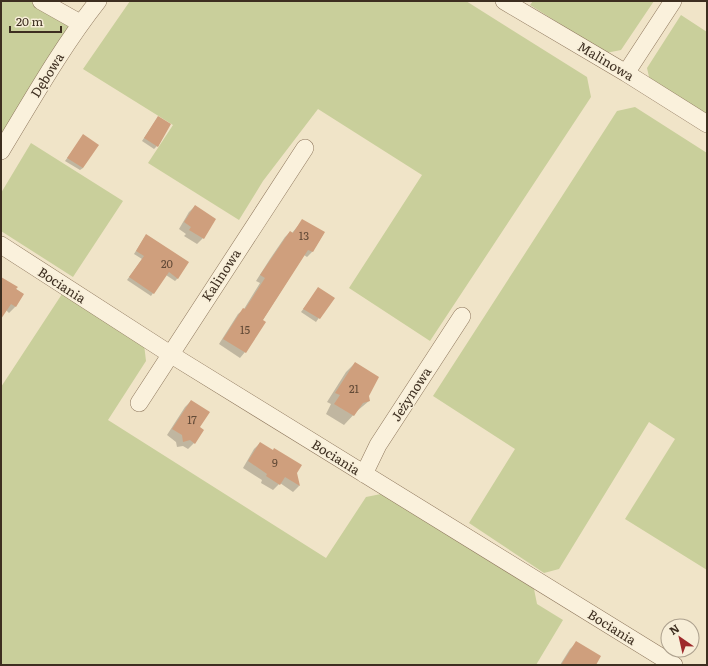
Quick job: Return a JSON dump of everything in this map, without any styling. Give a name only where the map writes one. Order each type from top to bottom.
[{"type":"street","points":[[41,1],[80,23]]},
{"type":"street","name":"Dębowa","points":[[1,151],[50,69],[80,23],[98,1]]},
{"type":"street","name":"Malinowa","points":[[504,1],[626,73],[707,124]]},
{"type":"street","points":[[626,73],[673,1]]},
{"type":"street","name":"Kalinowa","points":[[138,403],[304,148]]},
{"type":"street","name":"Bociania","points":[[1,245],[170,354],[674,665]]},
{"type":"street","name":"Jeżynowa","points":[[364,474],[378,445],[462,316]]},
{"type":"green space","points":[[1,1],[31,1],[72,22],[1,138]]},
{"type":"green space","points":[[130,1],[466,1],[587,77],[591,97],[430,341],[349,288],[422,175],[318,109],[263,181],[239,220],[148,163],[173,125],[83,69]]},
{"type":"green space","points":[[533,1],[654,1],[621,50],[606,53],[530,5]]},
{"type":"green space","points":[[681,15],[707,32],[707,117],[650,81],[647,68]]},
{"type":"green space","points":[[635,107],[707,153],[707,570],[625,519],[675,439],[649,422],[559,569],[544,573],[469,523],[515,449],[433,396],[617,111]]},
{"type":"green space","points":[[31,143],[123,201],[73,277],[1,231],[1,193]]},
{"type":"green space","points":[[62,294],[144,344],[146,361],[108,420],[326,558],[366,497],[381,494],[534,589],[537,604],[563,620],[536,665],[1,665],[1,387]]},
{"type":"building","points":[[158,116],[171,124],[158,147],[144,138]]},
{"type":"building","points":[[83,134],[99,145],[83,168],[67,158]]},
{"type":"building","points":[[195,205],[216,219],[204,239],[189,230],[191,227],[184,222]]},
{"type":"building","points":[[302,219],[325,232],[313,252],[308,250],[263,320],[266,322],[246,353],[223,339],[265,278],[260,275],[290,231],[293,233]]},
{"type":"building","points":[[146,234],[189,262],[178,279],[169,272],[154,294],[129,277],[144,256],[136,251]]},
{"type":"building","points":[[1,277],[18,287],[16,289],[24,294],[16,307],[11,304],[1,319]]},
{"type":"building","points":[[318,287],[335,298],[320,319],[303,309]]},
{"type":"building","points":[[355,362],[379,377],[369,396],[370,401],[363,403],[354,416],[334,404],[340,395],[335,393]]},
{"type":"building","points":[[191,400],[210,412],[200,427],[204,430],[195,444],[190,440],[183,442],[182,435],[172,429]]},
{"type":"building","points":[[260,442],[273,450],[274,448],[302,465],[297,473],[300,486],[285,477],[280,485],[248,461]]},
{"type":"building","points":[[576,641],[601,656],[596,665],[561,665]]}]
